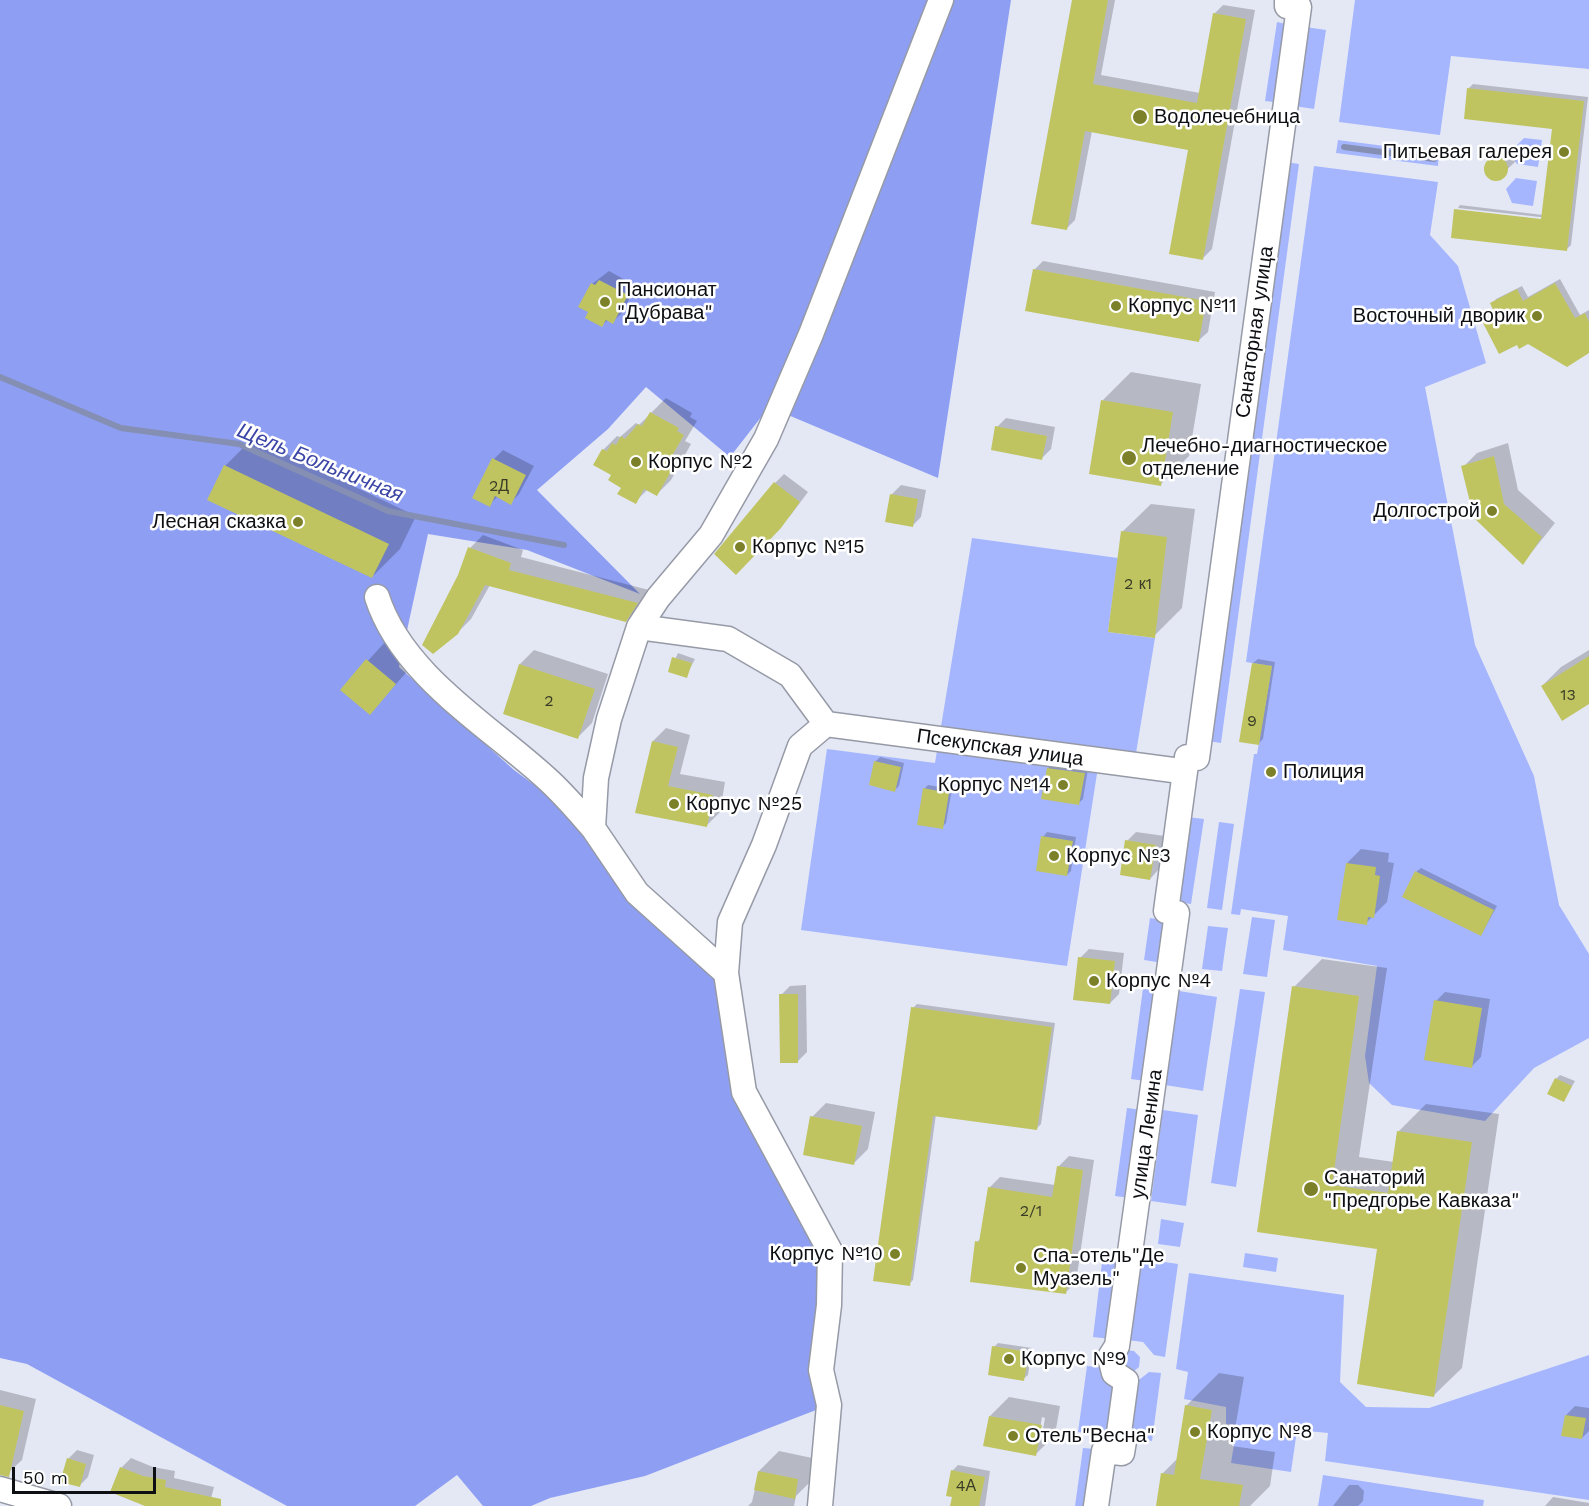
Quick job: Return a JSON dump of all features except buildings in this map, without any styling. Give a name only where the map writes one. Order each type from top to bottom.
[{"type":"street","points":[[593,828],[596,778],[609,719],[639,627],[658,598],[711,535],[766,439],[811,334],[941,0]]},
{"type":"street","name":"Санаторная улица","points":[[1198,746],[1299,7],[1287,6],[1287,0]]},
{"type":"street","points":[[377,597],[384,616],[409,658],[548,779],[593,828],[637,893],[726,973]]},
{"type":"street","points":[[639,627],[728,639],[790,675],[826,724],[800,746],[764,844],[730,922],[726,973],[744,1092],[830,1251],[829,1305],[821,1370],[829,1405],[820,1506]]},
{"type":"street","name":"Псекупская улица","points":[[826,724],[1173,770]]},
{"type":"street","name":"улица Ленина","points":[[1096,1506],[1104,1451],[1122,1453],[1124,1441],[1118,1440],[1126,1381],[1114,1373],[1109,1362],[1117,1346],[1177,913],[1166,911],[1187,757],[1197,758],[1198,746]]},
{"type":"street","points":[[0,1489],[59,1506]]},
{"type":"shaded area","points":[[0,0],[1011,0],[938,478],[769,407],[730,457],[646,387],[608,429],[537,490],[640,594],[527,550],[428,534],[399,667],[514,770],[593,828],[726,973],[744,1092],[830,1251],[829,1405],[645,1476],[550,1498],[531,1506],[483,1506],[457,1475],[415,1506],[287,1506],[27,1364],[0,1358]]},
{"type":"shaded area","points":[[1355,0],[1589,0],[1589,69],[1451,56],[1440,135],[1339,122]]},
{"type":"shaded area","points":[[1277,22],[1286,24],[1274,102],[1265,101]]},
{"type":"shaded area","points":[[1306,27],[1326,30],[1314,109],[1294,106]]},
{"type":"shaded area","points":[[1524,138],[1542,140],[1538,167],[1517,164],[1510,152]]},
{"type":"shaded area","points":[[1338,140],[1439,153],[1438,166],[1336,153]]},
{"type":"shaded area","points":[[1286,162],[1299,164],[1221,743],[1208,741]]},
{"type":"shaded area","points":[[1314,166],[1438,182],[1430,235],[1458,266],[1486,363],[1425,387],[1475,645],[1534,776],[1559,905],[1589,954],[1589,1038],[1534,1068],[1485,1121],[1392,1105],[1369,1083],[1365,1056],[1377,966],[1283,950],[1288,916],[1241,909],[1240,915],[1231,914],[1254,754],[1257,754],[1272,666],[1246,662]]},
{"type":"shaded area","points":[[1516,178],[1537,181],[1533,206],[1512,203],[1506,189]]},
{"type":"shaded area","points":[[972,538],[1118,558],[1108,632],[1155,638],[1136,753],[1101,748],[1067,966],[801,930],[827,749],[935,763]]},
{"type":"shaded area","points":[[1187,817],[1204,819],[1191,904],[1175,902]]},
{"type":"shaded area","points":[[1219,822],[1234,824],[1222,910],[1207,908]]},
{"type":"shaded area","points":[[1252,917],[1275,920],[1267,977],[1243,974]]},
{"type":"shaded area","points":[[1150,918],[1170,921],[1163,963],[1144,960]]},
{"type":"shaded area","points":[[1208,926],[1228,928],[1222,971],[1202,969]]},
{"type":"shaded area","points":[[1143,988],[1158,989],[1145,1081],[1131,1079]]},
{"type":"shaded area","points":[[1240,989],[1265,992],[1236,1187],[1211,1183]]},
{"type":"shaded area","points":[[1179,991],[1217,997],[1203,1091],[1165,1085]]},
{"type":"shaded area","points":[[1127,1108],[1142,1110],[1130,1198],[1115,1196]]},
{"type":"shaded area","points":[[1163,1110],[1198,1115],[1186,1206],[1151,1201]]},
{"type":"shaded area","points":[[1161,1219],[1184,1223],[1180,1247],[1158,1244]]},
{"type":"shaded area","points":[[1245,1253],[1278,1258],[1276,1272],[1243,1267]]},
{"type":"shaded area","points":[[1103,1254],[1121,1256],[1111,1339],[1093,1337]]},
{"type":"shaded area","points":[[1138,1258],[1178,1264],[1165,1357],[1154,1355],[1143,1342],[1127,1340]]},
{"type":"shaded area","points":[[1189,1273],[1344,1295],[1340,1382],[1366,1407],[1429,1408],[1589,1355],[1589,1500],[1325,1461],[1328,1433],[1297,1430],[1291,1472],[1231,1463],[1237,1425],[1226,1424],[1226,1407],[1184,1399],[1188,1372],[1176,1369]]},
{"type":"shaded area","points":[[1125,1350],[1134,1351],[1140,1357],[1139,1367],[1131,1374],[1116,1359]]},
{"type":"shaded area","points":[[1087,1366],[1106,1368],[1118,1383],[1110,1436],[1078,1432]]},
{"type":"shaded area","points":[[1149,1372],[1161,1373],[1152,1441],[1128,1437],[1135,1383]]},
{"type":"shaded area","points":[[1083,1448],[1094,1449],[1086,1506],[1075,1506]]},
{"type":"shaded area","points":[[1323,1475],[1484,1500],[1483,1506],[1318,1506]]},
{"type":"waterway","points":[[1344,147],[1434,159]]},
{"type":"waterway","name":"Щель Больничная","points":[[0,377],[121,428],[239,444],[388,511],[564,545]]},
{"type":"place","name":"Водолечебница","points":[[1140,117]]},
{"type":"place","name":"Питьевая галерея","points":[[1564,152]]},
{"type":"place","name":"Пансионат \"Дубрава\"","points":[[605,302]]},
{"type":"place","name":"Корпус №11","points":[[1116,306]]},
{"type":"place","name":"Восточный дворик","points":[[1537,316]]},
{"type":"place","name":"Лечебно-диагностическое отделение","points":[[1129,458]]},
{"type":"place","name":"Корпус №2","points":[[636,462]]},
{"type":"place","name":"Долгострой","points":[[1492,511]]},
{"type":"place","name":"Лесная сказка","points":[[298,522]]},
{"type":"place","name":"Корпус №15","points":[[740,547]]},
{"type":"place","name":"Полиция","points":[[1271,772]]},
{"type":"place","name":"Корпус №14","points":[[1063,785]]},
{"type":"place","name":"Корпус №25","points":[[674,804]]},
{"type":"place","name":"Корпус №3","points":[[1054,856]]},
{"type":"place","name":"Корпус №4","points":[[1094,981]]},
{"type":"place","name":"Санаторий \"Предгорье Кавказа\"","points":[[1311,1189]]},
{"type":"place","name":"Корпус №10","points":[[895,1254]]},
{"type":"place","name":"Спа-отель\"Де Муазель\"","points":[[1021,1268]]},
{"type":"place","name":"Корпус №9","points":[[1009,1359]]},
{"type":"place","name":"Корпус №8","points":[[1195,1432]]},
{"type":"place","name":"Отель\"Весна\"","points":[[1013,1436]]}]
